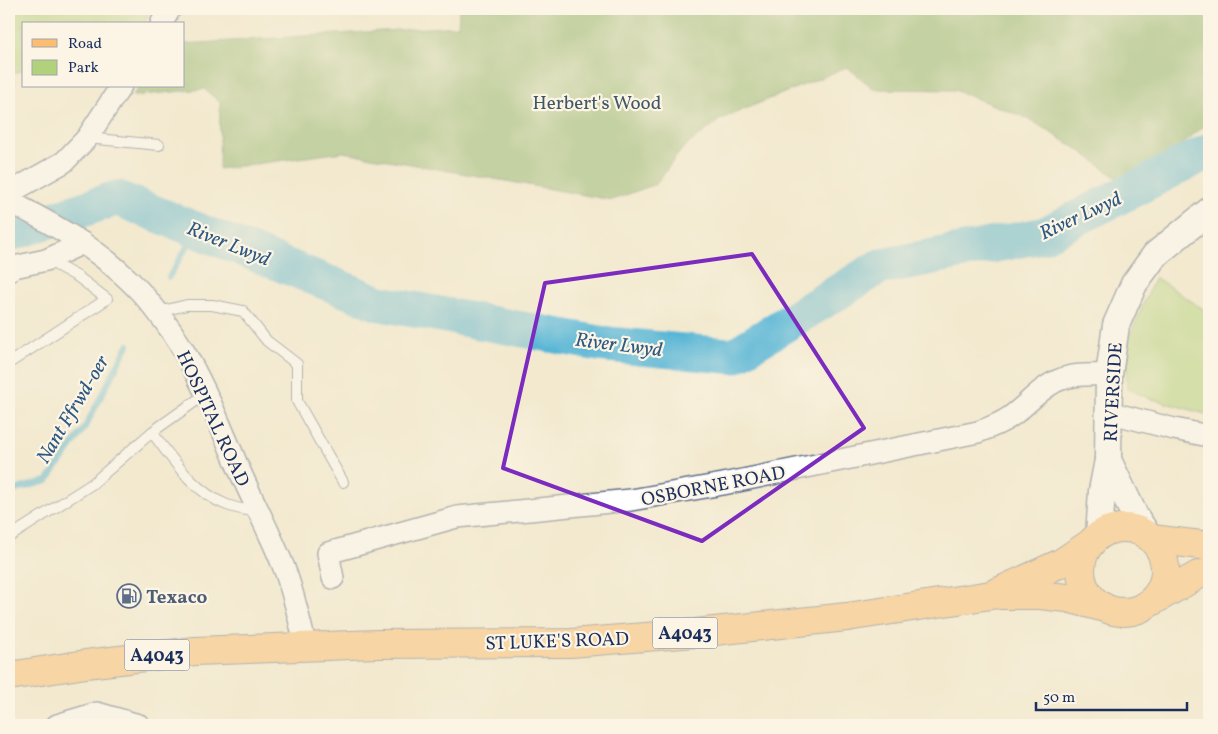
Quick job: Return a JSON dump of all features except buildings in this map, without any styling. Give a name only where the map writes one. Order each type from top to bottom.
[{"type":"main road","points":[[1209,546],[1150,537],[1131,529],[1119,528],[1105,532],[1095,539],[1083,559],[1082,576],[1089,594],[1095,601],[1109,610],[1124,612],[1143,607],[1198,575],[1209,572]]},
{"type":"main road","points":[[1143,607],[1158,595],[1165,572],[1164,559],[1150,537]]},
{"type":"main road","name":"ST LUKE'S ROAD","points":[[9,676],[86,664],[195,651],[377,644],[571,643],[695,633],[847,617],[991,595],[1061,563],[1095,539]]},
{"type":"main road","name":"A4043","points":[[991,595],[1040,595],[1067,598],[1109,610]]},
{"type":"street","points":[[162,22],[170,9]]},
{"type":"street","points":[[11,199],[64,162],[87,138],[120,88]]},
{"type":"street","name":"HOSPITAL ROAD","points":[[11,199],[83,243],[121,272],[158,312],[188,357],[207,394],[258,512],[283,564],[306,647]]},
{"type":"street","name":"RIVERSIDE","points":[[1095,539],[1108,460],[1109,375],[1116,325],[1134,284],[1155,255],[1209,212]]},
{"type":"street","points":[[9,271],[14,267],[46,260],[83,243]]},
{"type":"street","name":"OSBORNE ROAD","points":[[333,578],[328,553],[457,517],[631,500],[723,484],[978,432],[1010,417],[1058,380],[1082,374],[1109,375]]},
{"type":"street","points":[[1108,412],[1209,436]]},
{"type":"street","name":"RIVERSIDE","points":[[1108,460],[1135,516],[1150,537]]},
{"type":"street","points":[[57,725],[97,713],[140,725]]},
{"type":"lane","points":[[87,138],[159,145]]},
{"type":"lane","points":[[9,363],[107,299],[78,277],[46,260]]},
{"type":"lane","points":[[158,312],[187,305],[212,305],[243,311],[267,341],[296,364],[297,401],[343,482]]},
{"type":"lane","points":[[9,537],[92,484],[152,432],[207,394]]},
{"type":"lane","points":[[152,432],[195,486],[226,505],[258,512]]},
{"type":"highlighted area","points":[[752,254],[864,428],[702,541],[503,468],[545,283]]},
{"type":"green space","points":[[9,9],[150,9],[145,22],[22,22],[22,71],[9,74]]},
{"type":"green space","name":"Herbert's Wood","points":[[459,9],[1209,9],[1209,122],[1179,147],[1122,182],[1082,152],[1029,119],[954,90],[874,89],[847,67],[721,119],[683,148],[656,184],[612,200],[343,152],[219,169],[220,102],[204,89],[132,96],[138,88],[185,88],[185,44],[458,26]]},
{"type":"green space","points":[[1155,277],[1209,313],[1209,415],[1148,398],[1127,388],[1127,342]]},
{"type":"waterway","name":"River Lwyd","points":[[9,234],[117,198],[378,303],[602,344],[733,356],[879,267],[1044,235],[1209,151]]},
{"type":"waterway","points":[[169,277],[197,230]]},
{"type":"waterway","name":"Nant Ffrwd-oer","points":[[9,493],[47,481],[84,429],[128,345]]},
{"type":"place","name":"Texaco","points":[[129,596]]}]
